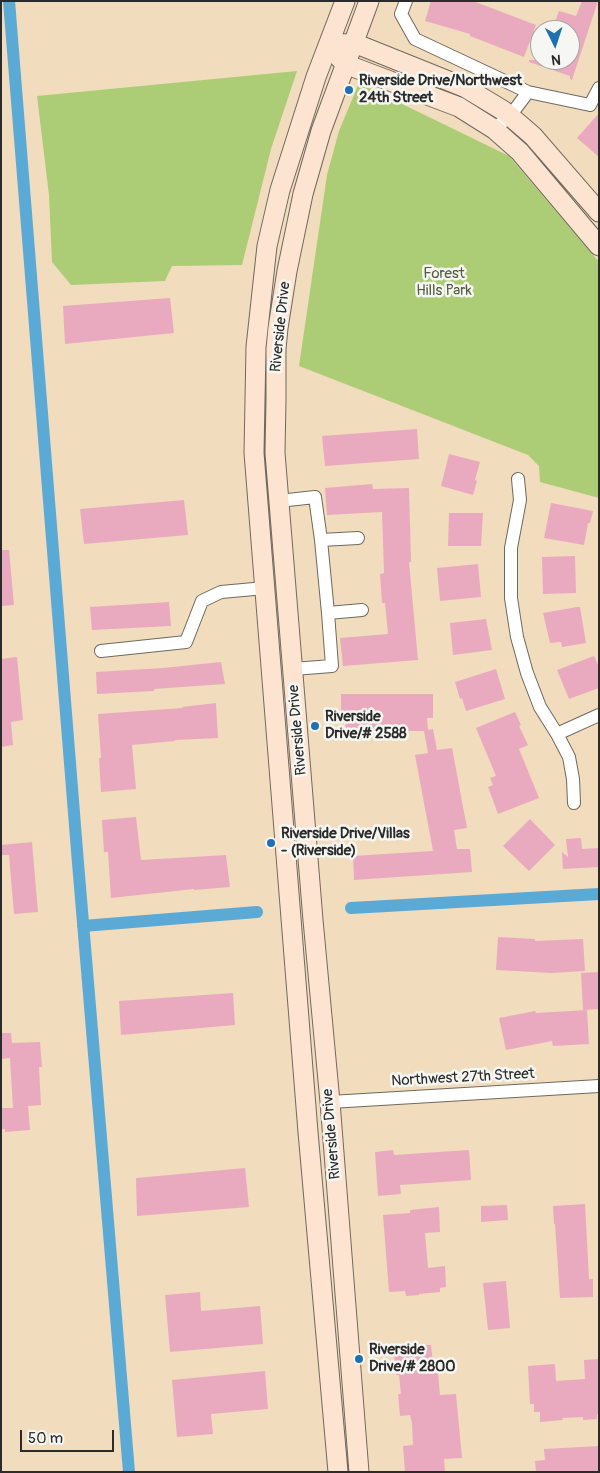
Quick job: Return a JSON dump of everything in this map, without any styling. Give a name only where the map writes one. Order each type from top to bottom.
[{"type":"street","name":"Riverside Drive","points":[[338,1472],[308,1132],[254,453],[256,347],[266,255],[280,190],[316,77],[345,1]]},
{"type":"street","name":"Riverside Drive","points":[[359,1472],[275,453],[278,328],[302,194],[321,131],[370,1]]},
{"type":"street","points":[[406,1],[401,14],[415,39],[528,92],[590,106],[599,88]]},
{"type":"street","points":[[329,44],[354,43],[466,88],[510,116],[533,136],[599,212]]},
{"type":"street","points":[[329,44],[345,64],[459,107],[494,129],[520,152],[599,246]]},
{"type":"street","points":[[494,129],[510,116],[528,92]]},
{"type":"street","points":[[518,479],[520,500],[511,548],[511,598],[517,638],[527,673],[540,707],[569,757],[573,779],[574,803]]},
{"type":"street","points":[[279,501],[315,497],[328,613],[332,666],[293,669]]},
{"type":"street","points":[[321,540],[358,538]]},
{"type":"street","points":[[100,652],[186,642],[202,601],[221,592],[265,588]]},
{"type":"street","points":[[328,613],[362,610]]},
{"type":"street","points":[[557,734],[599,715]]},
{"type":"street","points":[[304,1074],[320,1094],[330,1102],[322,1106],[316,1114],[308,1132]]},
{"type":"street","name":"Northwest 27th Street","points":[[330,1102],[599,1086]]},
{"type":"green space","points":[[297,71],[271,149],[242,265],[172,266],[165,281],[71,285],[52,262],[49,195],[37,96]]},
{"type":"green space","name":"Forest Hills Park","points":[[359,83],[509,156],[599,262],[599,498],[540,482],[539,466],[528,455],[299,366],[327,175],[339,131]]},
{"type":"building","points":[[431,1],[473,1],[530,23],[530,41],[524,57],[470,36],[470,34],[425,21]]},
{"type":"building","points":[[582,1],[598,1],[580,56],[580,20],[556,20],[559,11],[576,16]]},
{"type":"building","points":[[552,70],[575,70],[572,80],[570,76]]},
{"type":"building","points":[[599,113],[599,157],[577,138]]},
{"type":"building","points":[[170,298],[174,333],[65,344],[63,306]]},
{"type":"building","points":[[417,429],[419,459],[325,466],[322,436]]},
{"type":"building","points":[[449,454],[480,462],[473,495],[441,486]]},
{"type":"building","points":[[372,484],[373,489],[409,488],[411,562],[409,562],[418,660],[343,666],[340,638],[388,634],[385,603],[382,603],[380,574],[384,573],[382,512],[327,515],[325,488]]},
{"type":"building","points":[[184,500],[188,535],[84,544],[80,509]]},
{"type":"building","points":[[551,503],[593,511],[590,523],[588,523],[584,545],[544,538]]},
{"type":"building","points":[[449,513],[483,513],[481,546],[448,546]]},
{"type":"building","points":[[1,550],[9,550],[14,605],[1,606]]},
{"type":"building","points":[[575,556],[576,593],[543,594],[542,557]]},
{"type":"building","points":[[478,564],[481,597],[440,601],[437,568]]},
{"type":"building","points":[[169,602],[171,626],[92,630],[90,607]]},
{"type":"building","points":[[580,607],[586,643],[562,647],[561,642],[550,643],[543,613]]},
{"type":"building","points":[[486,619],[492,650],[453,655],[450,623]]},
{"type":"building","points":[[594,656],[599,667],[599,688],[569,699],[557,670]]},
{"type":"building","points":[[17,657],[23,720],[11,722],[13,745],[1,747],[1,659]]},
{"type":"building","points":[[221,662],[225,684],[97,694],[96,672]]},
{"type":"building","points":[[496,669],[505,699],[466,711],[455,682]]},
{"type":"building","points":[[341,694],[433,694],[433,718],[427,718],[428,730],[433,729],[437,750],[452,748],[467,828],[454,830],[457,849],[470,849],[472,872],[354,880],[353,856],[433,851],[415,755],[428,753],[424,731],[391,731],[391,729],[346,730],[345,715],[341,715]]},
{"type":"building","points":[[216,703],[218,738],[132,745],[136,789],[101,792],[98,714],[183,708]]},
{"type":"building","points":[[515,712],[528,745],[519,749],[539,798],[498,814],[488,787],[493,785],[490,778],[496,776],[476,728]]},
{"type":"building","points":[[136,817],[141,860],[226,855],[230,887],[111,898],[108,852],[104,852],[102,820]]},
{"type":"building","points":[[530,819],[555,845],[529,871],[503,846]]},
{"type":"building","points":[[581,838],[582,849],[599,848],[599,867],[563,869],[562,852],[568,857],[566,839]]},
{"type":"building","points":[[32,842],[38,912],[14,914],[9,855],[1,855],[1,845]]},
{"type":"building","points":[[498,937],[535,939],[535,941],[583,939],[585,971],[552,973],[496,970]]},
{"type":"building","points":[[599,972],[599,1009],[583,1010],[581,973]]},
{"type":"building","points":[[233,993],[235,1025],[121,1035],[119,1001]]},
{"type":"building","points":[[587,1010],[589,1044],[553,1046],[552,1041],[506,1050],[499,1018],[535,1011],[536,1013]]},
{"type":"building","points":[[1,1033],[11,1033],[12,1043],[40,1042],[42,1067],[39,1067],[41,1105],[28,1106],[30,1130],[5,1132],[5,1129],[1,1129],[1,1108],[13,1108],[10,1058],[1,1059]]},
{"type":"building","points":[[393,1150],[394,1155],[469,1150],[471,1180],[400,1185],[401,1194],[378,1196],[375,1152]]},
{"type":"building","points":[[245,1168],[249,1207],[137,1216],[136,1178]]},
{"type":"building","points":[[585,1204],[589,1279],[593,1279],[593,1297],[560,1298],[553,1206]]},
{"type":"building","points":[[507,1205],[508,1220],[481,1222],[481,1206]]},
{"type":"building","points":[[439,1207],[440,1232],[425,1233],[428,1268],[445,1266],[446,1287],[440,1288],[440,1292],[419,1295],[406,1296],[405,1291],[389,1292],[383,1215],[410,1213],[410,1210]]},
{"type":"building","points":[[506,1281],[510,1328],[488,1330],[483,1283]]},
{"type":"building","points":[[200,1292],[201,1311],[260,1306],[263,1344],[170,1352],[165,1295]]},
{"type":"building","points":[[423,1343],[423,1345],[431,1345],[434,1373],[438,1373],[440,1395],[456,1394],[462,1458],[444,1459],[445,1472],[405,1472],[403,1446],[413,1445],[412,1423],[410,1415],[400,1416],[398,1394],[401,1394],[399,1375],[396,1375],[394,1353],[405,1352],[405,1345]]},
{"type":"building","points":[[599,1359],[599,1414],[597,1414],[597,1419],[583,1420],[583,1417],[562,1418],[563,1420],[540,1422],[540,1412],[534,1412],[534,1404],[530,1404],[528,1366],[555,1364],[556,1381],[585,1379],[584,1360]]},
{"type":"building","points":[[265,1371],[268,1409],[211,1414],[213,1434],[177,1437],[172,1380]]},
{"type":"building","points":[[599,1446],[599,1472],[536,1472],[535,1461],[545,1460],[544,1449]]},
{"type":"waterway","points":[[9,1],[129,1472]]},
{"type":"waterway","points":[[351,908],[599,894]]},
{"type":"waterway","points":[[83,926],[257,912]]},
{"type":"place","name":"Riverside Drive/Northwest 24th Street","points":[[349,90]]},
{"type":"place","name":"Riverside Drive/# 2588","points":[[315,726]]},
{"type":"place","name":"Riverside Drive/Villas - (Riverside)","points":[[271,843]]},
{"type":"place","name":"Riverside Drive/# 2800","points":[[359,1359]]}]
